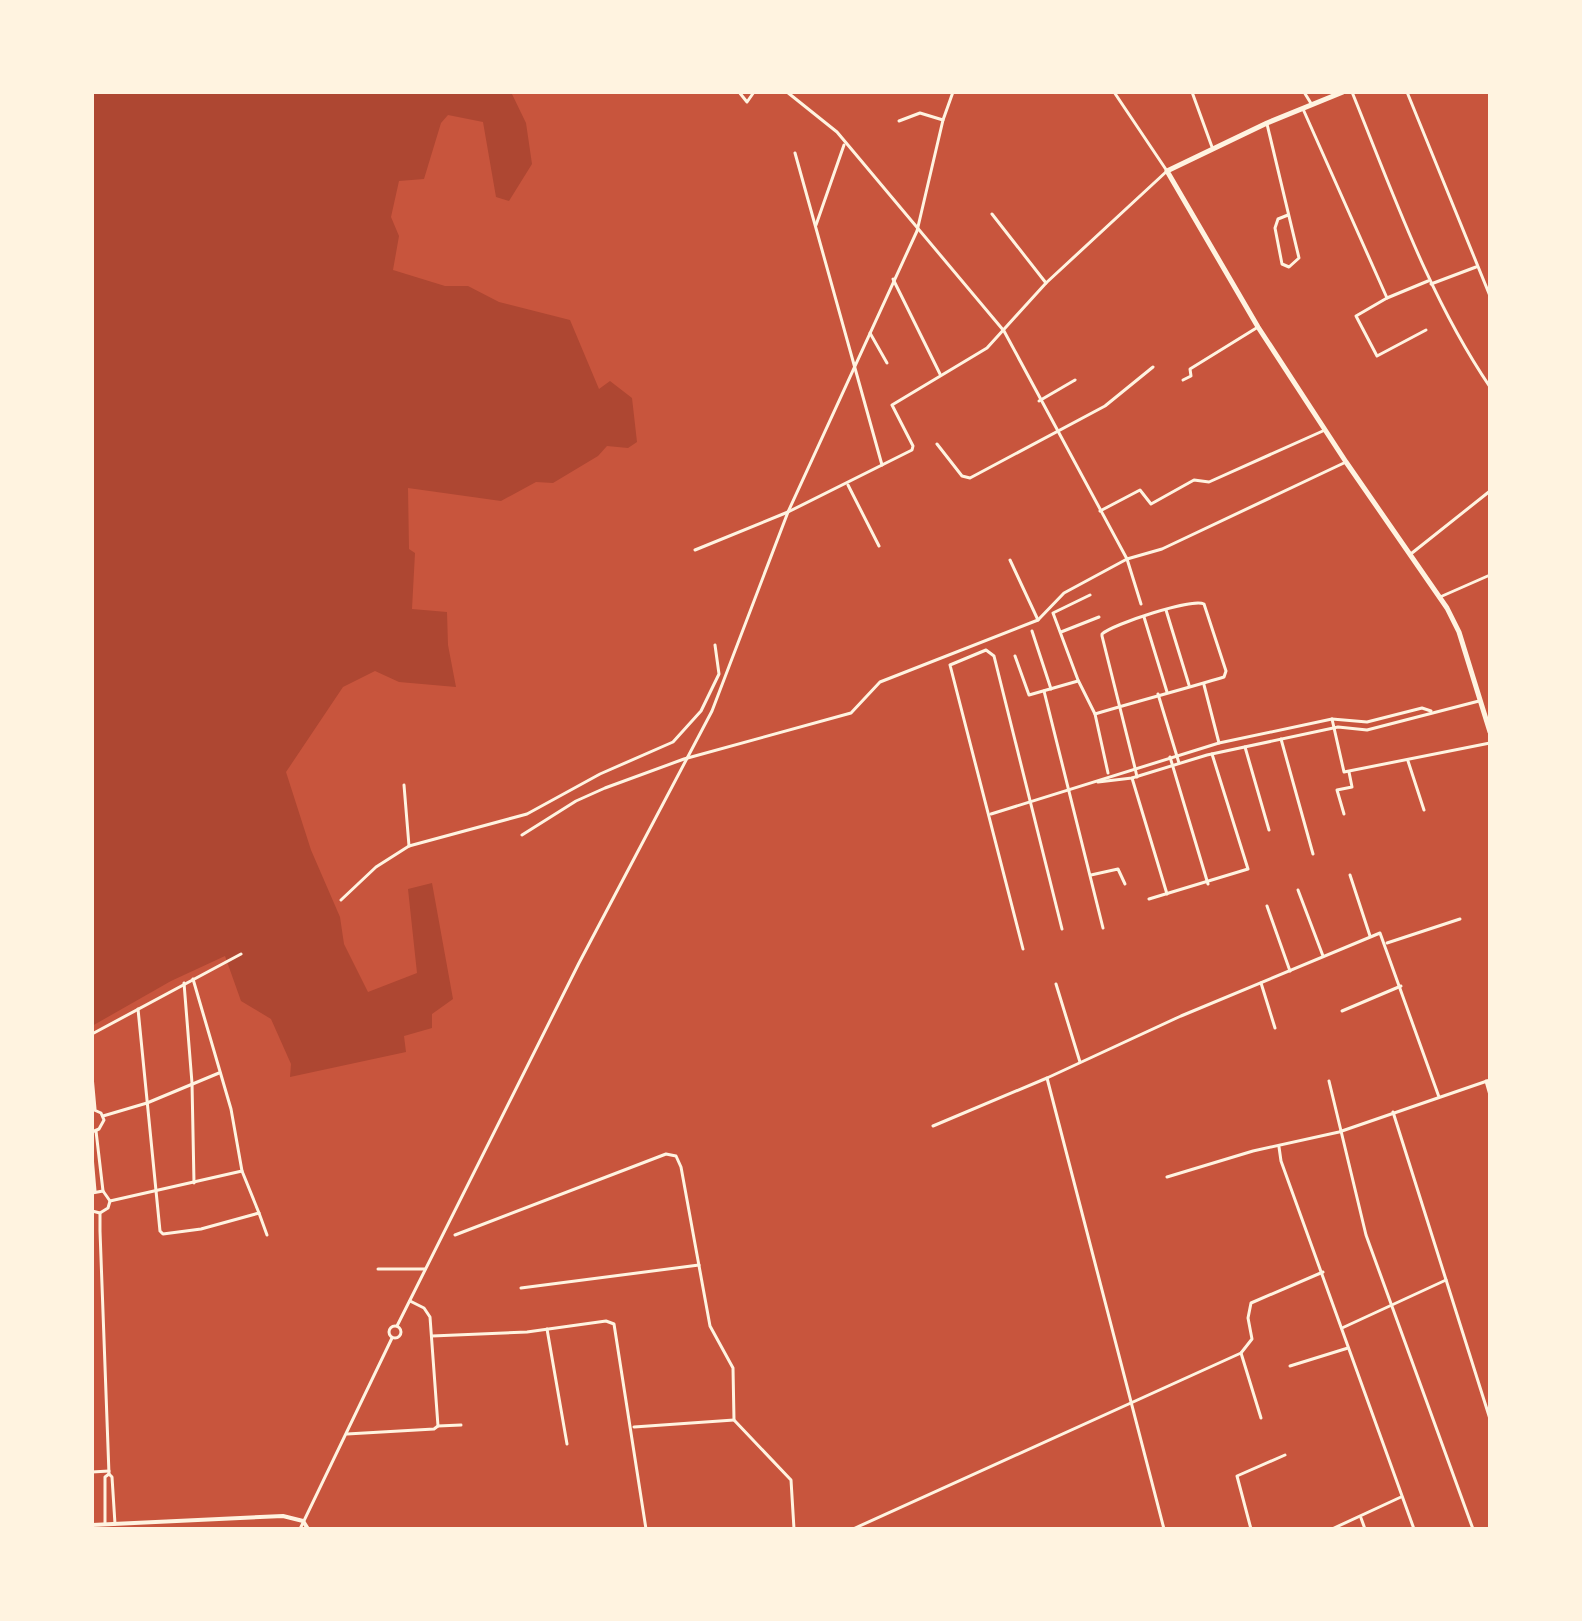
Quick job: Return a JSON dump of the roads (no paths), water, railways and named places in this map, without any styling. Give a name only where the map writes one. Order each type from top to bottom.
[{"type":"main road","points":[[1343,92],[1212,147],[1167,171],[1258,327],[1346,462],[1440,597],[1459,632],[1490,732]]},
{"type":"street","points":[[739,92],[747,102],[754,92]]},
{"type":"street","points":[[787,92],[804,104],[845,144],[1004,331],[1055,432],[1127,559],[1141,604]]},
{"type":"street","points":[[392,1338],[388,1330],[397,1326],[684,759],[712,711],[788,512],[917,231],[943,120],[953,92]]},
{"type":"street","points":[[695,550],[848,485],[914,447],[892,405],[987,348],[1046,283],[1167,171],[1114,92]]},
{"type":"street","points":[[1192,92],[1212,147]]},
{"type":"street","points":[[1304,92],[1312,105]]},
{"type":"street","points":[[1352,92],[1430,283],[1461,346],[1490,387]]},
{"type":"street","points":[[1407,92],[1490,296]]},
{"type":"street","points":[[1303,108],[1387,298]]},
{"type":"street","points":[[899,121],[920,113],[943,120]]},
{"type":"street","points":[[1267,123],[1299,258],[1289,267],[1282,264],[1275,228],[1278,219],[1288,215]]},
{"type":"street","points":[[816,225],[845,144]]},
{"type":"street","points":[[795,153],[883,467]]},
{"type":"street","points":[[992,214],[1046,283]]},
{"type":"street","points":[[1426,330],[1377,356],[1356,316],[1387,298],[1476,266]]},
{"type":"street","points":[[893,279],[940,374]]},
{"type":"street","points":[[1183,380],[1191,376],[1190,369],[1258,327]]},
{"type":"street","points":[[870,333],[887,363]]},
{"type":"street","points":[[937,444],[967,479],[1108,405],[1153,367]]},
{"type":"street","points":[[1039,401],[1075,380]]},
{"type":"street","points":[[1099,512],[1140,490],[1151,504],[1194,480],[1209,482],[1325,430]]},
{"type":"street","points":[[522,835],[576,801],[684,759],[851,713],[880,682],[1038,620],[1064,593],[1127,559],[1162,549],[1346,462]]},
{"type":"street","points":[[848,485],[879,546]]},
{"type":"street","points":[[1411,554],[1490,491]]},
{"type":"street","points":[[1010,560],[1038,620]]},
{"type":"street","points":[[1440,597],[1490,575]]},
{"type":"street","points":[[1090,595],[1054,610],[1078,680],[1095,714],[1110,783]]},
{"type":"street","points":[[1095,714],[1120,707],[1189,685],[1224,677],[1226,671],[1204,604],[1198,601],[1166,610],[1102,634],[1120,707],[1135,768],[1135,778],[1167,895]]},
{"type":"street","points":[[1166,610],[1189,685]]},
{"type":"street","points":[[1061,632],[1099,617]]},
{"type":"street","points":[[1144,617],[1167,692]]},
{"type":"street","points":[[1032,631],[1051,689]]},
{"type":"street","points":[[341,900],[376,867],[409,846],[527,814],[600,774],[673,742],[701,711],[719,674],[715,645]]},
{"type":"street","points":[[1023,949],[950,665],[986,650],[994,656],[1062,929]]},
{"type":"street","points":[[1015,656],[1028,694],[1078,680]]},
{"type":"street","points":[[1204,683],[1219,743]]},
{"type":"street","points":[[1044,691],[1103,928]]},
{"type":"street","points":[[1158,694],[1179,763]]},
{"type":"street","points":[[1098,782],[1135,778],[1212,754],[1335,728],[1367,730],[1431,711],[1481,701]]},
{"type":"street","points":[[990,814],[1219,743],[1332,719],[1360,723],[1422,708],[1431,711]]},
{"type":"street","points":[[1332,719],[1344,772],[1490,743]]},
{"type":"street","points":[[1247,737],[1269,830]]},
{"type":"street","points":[[1281,739],[1313,854]]},
{"type":"street","points":[[1149,899],[1209,884],[1248,869],[1212,754]]},
{"type":"street","points":[[1170,757],[1209,884]]},
{"type":"street","points":[[1408,761],[1424,810]]},
{"type":"street","points":[[1344,814],[1337,790],[1352,787],[1349,772]]},
{"type":"street","points":[[404,785],[409,846]]},
{"type":"street","points":[[1091,875],[1118,869],[1125,884]]},
{"type":"street","points":[[1350,875],[1370,936]]},
{"type":"street","points":[[1298,890],[1323,956]]},
{"type":"street","points":[[1267,906],[1290,971]]},
{"type":"street","points":[[1387,943],[1460,919]]},
{"type":"street","points":[[933,1126],[1380,933],[1387,943],[1439,1097]]},
{"type":"street","points":[[92,1034],[241,954]]},
{"type":"street","points":[[193,979],[231,1109],[242,1171],[267,1235]]},
{"type":"street","points":[[184,983],[192,1083],[194,1183]]},
{"type":"street","points":[[1261,983],[1275,1028]]},
{"type":"street","points":[[1056,984],[1080,1062]]},
{"type":"street","points":[[1342,1011],[1401,986]]},
{"type":"street","points":[[138,1009],[154,1193],[163,1234],[201,1229],[259,1213]]},
{"type":"street","points":[[103,1116],[147,1103],[221,1073]]},
{"type":"street","points":[[92,1076],[94,1109],[103,1116]]},
{"type":"street","points":[[1049,1077],[1164,1529]]},
{"type":"street","points":[[1329,1081],[1366,1235],[1473,1529]]},
{"type":"street","points":[[1167,1177],[1339,1132],[1488,1081],[1490,1095]]},
{"type":"street","points":[[1393,1112],[1490,1419]]},
{"type":"street","points":[[103,1116],[103,1123],[94,1131],[103,1191],[110,1201]]},
{"type":"street","points":[[1279,1147],[1281,1161],[1414,1529]]},
{"type":"street","points":[[455,1235],[670,1154],[681,1167],[710,1326],[733,1368],[734,1420],[791,1480],[794,1529]]},
{"type":"street","points":[[92,1156],[94,1192],[103,1191]]},
{"type":"street","points":[[110,1201],[242,1171]]},
{"type":"street","points":[[92,1211],[100,1213],[106,1210],[110,1201]]},
{"type":"street","points":[[100,1213],[109,1472],[112,1477],[115,1524]]},
{"type":"street","points":[[521,1288],[699,1265]]},
{"type":"street","points":[[378,1269],[425,1269]]},
{"type":"street","points":[[854,1529],[1241,1353],[1249,1347],[1252,1339],[1248,1318],[1251,1303],[1323,1272]]},
{"type":"street","points":[[1342,1328],[1446,1280]]},
{"type":"street","points":[[410,1301],[428,1312],[438,1426]]},
{"type":"street","points":[[432,1336],[547,1329],[606,1321],[614,1324],[646,1529]]},
{"type":"street","points":[[300,1529],[392,1338],[401,1334],[397,1326]]},
{"type":"street","points":[[547,1329],[567,1444]]},
{"type":"street","points":[[1290,1366],[1349,1348]]},
{"type":"street","points":[[1241,1353],[1261,1418]]},
{"type":"street","points":[[1481,1391],[1490,1387]]},
{"type":"street","points":[[632,1428],[734,1420]]},
{"type":"street","points":[[347,1434],[461,1425]]},
{"type":"street","points":[[1251,1529],[1237,1476],[1285,1455]]},
{"type":"street","points":[[92,1472],[109,1472]]},
{"type":"street","points":[[105,1525],[105,1477],[109,1472]]},
{"type":"street","points":[[1332,1529],[1402,1496]]},
{"type":"street","points":[[92,1525],[283,1516],[303,1521],[308,1529]]},
{"type":"street","points":[[1361,1517],[1365,1529]]}]
